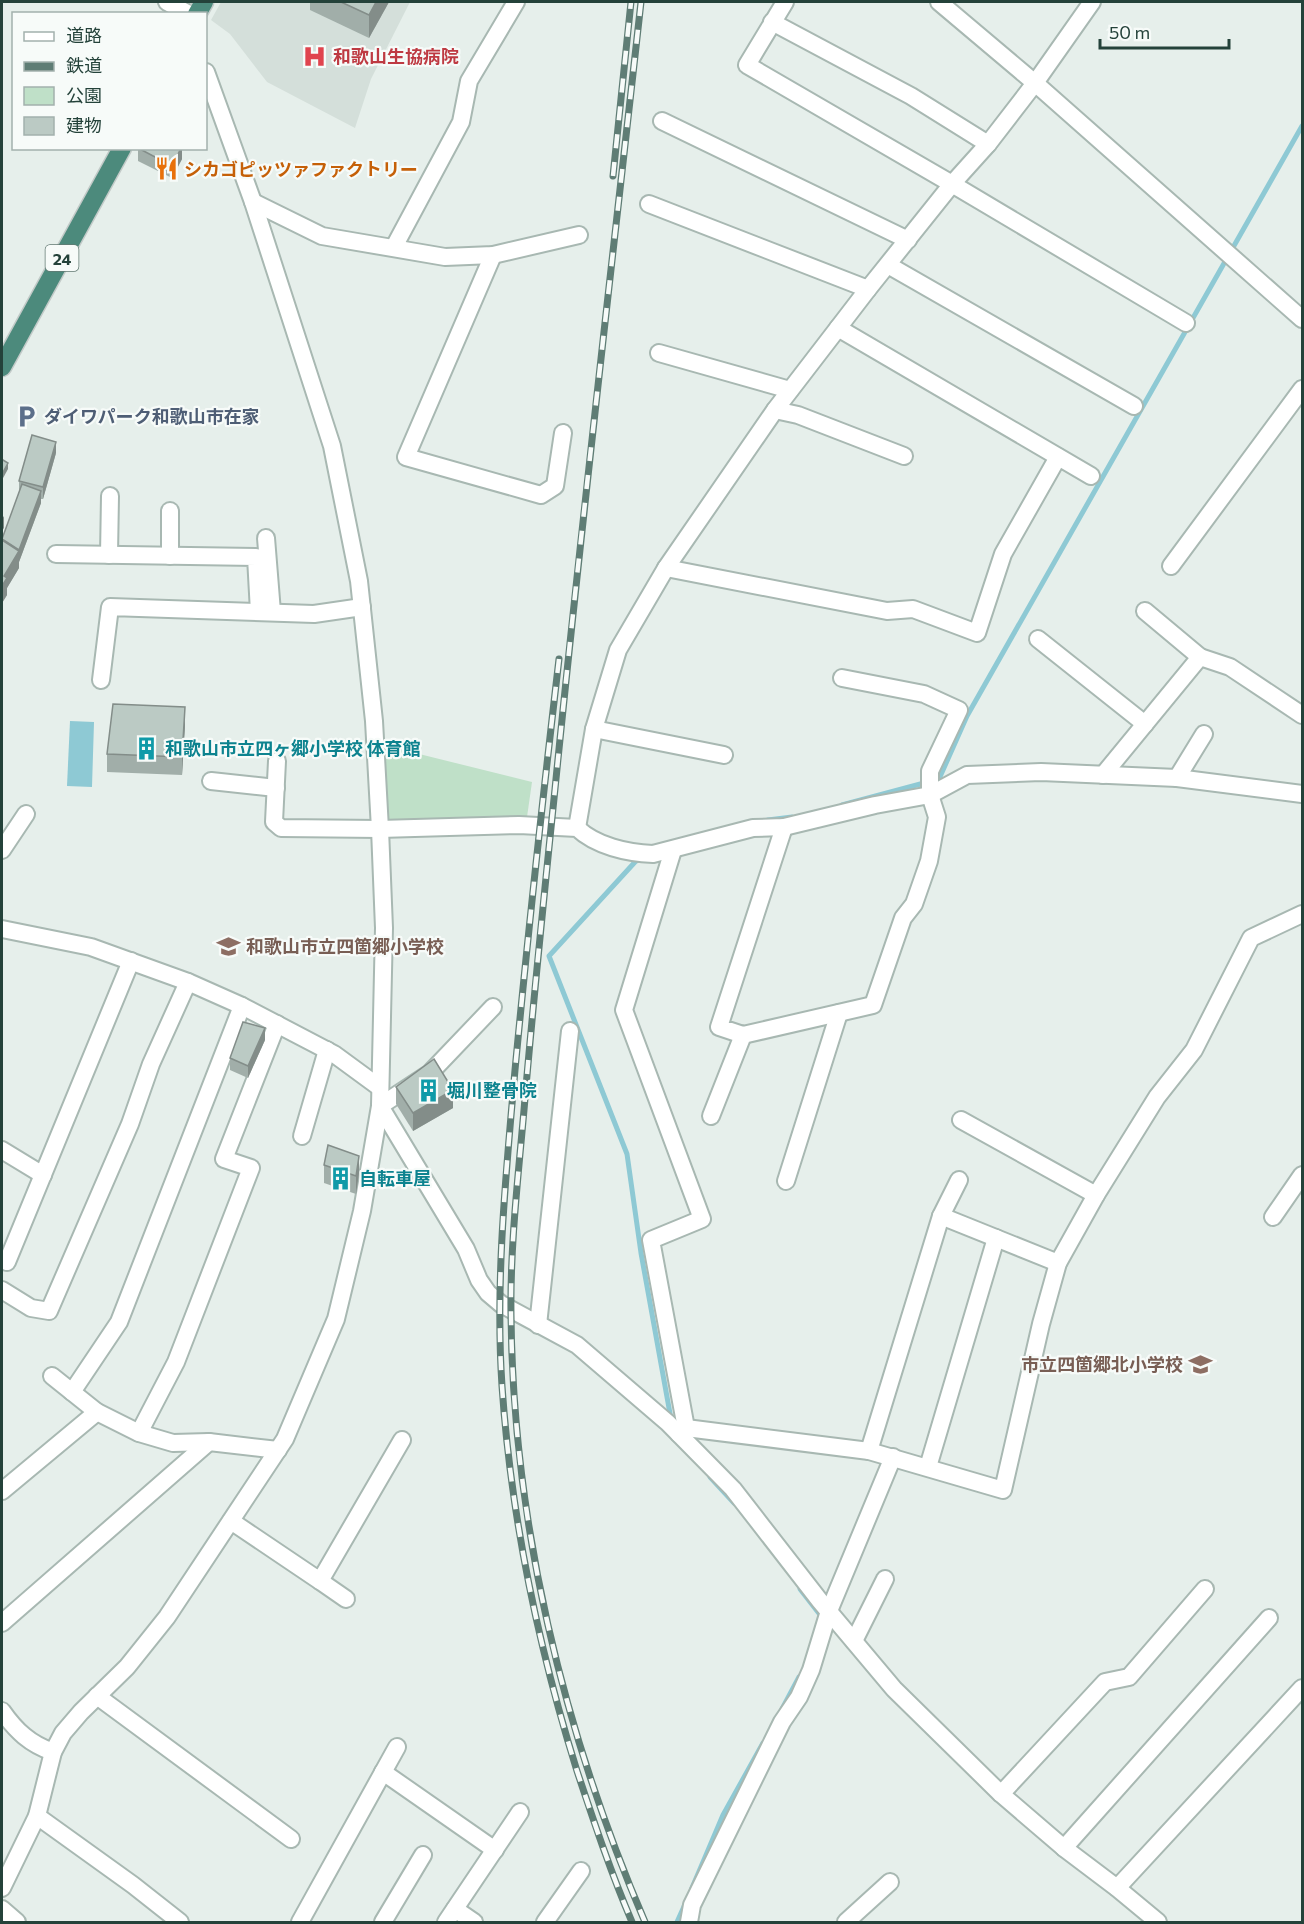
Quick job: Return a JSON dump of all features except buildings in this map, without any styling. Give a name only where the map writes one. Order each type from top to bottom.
[{"type":"highway","name":"24","points":[[2,363],[121,150]]},
{"type":"street","points":[[167,2],[185,12]]},
{"type":"street","points":[[394,247],[461,122],[469,81],[516,2]]},
{"type":"street","points":[[784,2],[747,65],[1186,323]]},
{"type":"street","points":[[939,2],[1035,83],[1302,319]]},
{"type":"street","points":[[577,828],[594,729],[618,650],[666,568],[790,390],[952,184],[988,144],[1035,83],[1092,2]]},
{"type":"street","points":[[772,22],[911,96],[988,144]]},
{"type":"street","points":[[2,1888],[37,1816],[53,1752],[63,1733],[127,1667],[167,1617],[285,1439],[336,1319],[362,1210],[380,1106],[384,928],[374,721],[359,582],[332,446],[253,202],[207,75]]},
{"type":"street","points":[[662,121],[908,240]]},
{"type":"street","points":[[253,202],[322,236],[445,257],[493,255],[579,235]]},
{"type":"street","points":[[650,204],[868,289]]},
{"type":"street","points":[[493,255],[406,457],[541,495],[555,486],[563,434]]},
{"type":"street","points":[[888,265],[1134,406]]},
{"type":"street","points":[[838,328],[1091,476]]},
{"type":"street","points":[[659,353],[790,390]]},
{"type":"street","points":[[1171,566],[1302,389]]},
{"type":"street","points":[[775,410],[798,415],[904,456]]},
{"type":"street","points":[[666,568],[887,611],[913,609],[977,633],[1003,554],[1058,457]]},
{"type":"street","points":[[109,555],[110,496]]},
{"type":"street","points":[[170,511],[170,556]]},
{"type":"street","points":[[265,612],[266,538]]},
{"type":"street","points":[[56,554],[256,557],[265,612]]},
{"type":"street","points":[[101,680],[110,607],[314,614],[362,607]]},
{"type":"street","points":[[1145,611],[1200,657],[1230,667],[1302,715]]},
{"type":"street","points":[[1038,639],[1145,724]]},
{"type":"street","points":[[1103,775],[1200,657]]},
{"type":"street","points":[[784,827],[719,1027],[743,1035],[873,1005],[903,918],[914,904],[929,861],[937,817],[930,786],[930,771],[958,710],[924,694],[842,678]]},
{"type":"street","points":[[594,729],[724,755]]},
{"type":"street","points":[[1177,778],[1204,734]]},
{"type":"street","points":[[277,760],[274,822],[281,828],[380,829],[519,825],[577,828],[584,835],[601,843],[645,854],[673,850],[753,828],[784,827],[875,805],[967,775],[1041,772],[1177,778],[1302,794]]},
{"type":"street","points":[[211,781],[276,788]]},
{"type":"street","points":[[2,850],[26,814]]},
{"type":"street","points":[[673,850],[624,1010],[702,1219],[651,1240],[678,1428]]},
{"type":"street","points":[[678,1428],[869,1451],[1003,1490],[1041,1324],[1058,1263],[1096,1195],[1157,1097],[1194,1050],[1251,938],[1302,914]]},
{"type":"street","points":[[2,929],[91,947],[188,982],[242,1006],[327,1050],[379,1087]]},
{"type":"street","points":[[2,1280],[4,1260],[43,1174],[131,961]]},
{"type":"street","points":[[2,1290],[31,1308],[50,1311],[130,1124],[151,1064],[188,982]]},
{"type":"street","points":[[72,1392],[120,1322],[242,1006]]},
{"type":"street","points":[[380,1106],[430,1073],[493,1007]]},
{"type":"street","points":[[786,1180],[839,1013]]},
{"type":"street","points":[[139,1433],[176,1362],[250,1168],[224,1159],[277,1024]]},
{"type":"street","points":[[538,1324],[570,1031]]},
{"type":"street","points":[[711,1116],[743,1035]]},
{"type":"street","points":[[302,1136],[327,1050]]},
{"type":"street","points":[[380,1106],[466,1249],[478,1280],[488,1293],[501,1304],[577,1345],[678,1428],[733,1489],[894,1689],[1001,1794],[1158,1923]]},
{"type":"street","points":[[961,1120],[1096,1195]]},
{"type":"street","points":[[2,1150],[43,1174]]},
{"type":"street","points":[[1273,1217],[1302,1175]]},
{"type":"street","points":[[869,1451],[941,1216],[958,1180]]},
{"type":"street","points":[[941,1216],[1058,1263]]},
{"type":"street","points":[[928,1467],[996,1238]]},
{"type":"street","points":[[52,1376],[97,1412],[139,1433],[173,1443],[209,1442],[278,1450]]},
{"type":"street","points":[[4,1484],[97,1412]]},
{"type":"street","points":[[320,1581],[402,1440]]},
{"type":"street","points":[[2,1623],[209,1442]]},
{"type":"street","points":[[689,1923],[692,1905],[782,1722],[799,1697],[811,1670],[829,1611],[893,1457]]},
{"type":"street","points":[[231,1521],[346,1599]]},
{"type":"street","points":[[854,1641],[885,1579]]},
{"type":"street","points":[[1001,1794],[1105,1682],[1129,1677],[1205,1589]]},
{"type":"street","points":[[1064,1848],[1269,1618]]},
{"type":"street","points":[[1118,1888],[1302,1688]]},
{"type":"street","points":[[97,1696],[291,1839]]},
{"type":"street","points":[[2,1711],[15,1730],[38,1747],[53,1752]]},
{"type":"street","points":[[300,1923],[397,1747]]},
{"type":"street","points":[[383,1772],[495,1850]]},
{"type":"street","points":[[474,1923],[450,1916],[520,1812]]},
{"type":"street","points":[[37,1816],[133,1885],[180,1923]]},
{"type":"street","points":[[383,1923],[423,1855]]},
{"type":"street","points":[[545,1923],[581,1871]]},
{"type":"street","points":[[846,1923],[890,1882]]},
{"type":"street","points":[[2,1909],[16,1923]]},
{"type":"shaded area","name":"和歌山生協病院","points":[[221,2],[410,2],[371,79],[355,128],[267,82],[230,34],[211,20]]},
{"type":"green space","points":[[383,745],[532,782],[527,817],[389,820]]},
{"type":"water","points":[[70,721],[94,722],[92,787],[67,786]]},
{"type":"waterway","points":[[842,805],[939,779],[967,716],[1302,126]]},
{"type":"waterway","points":[[768,820],[792,817]]},
{"type":"waterway","points":[[643,857],[635,862],[549,956],[627,1154],[641,1253],[671,1419]]},
{"type":"waterway","points":[[710,1477],[734,1503]]},
{"type":"waterway","points":[[800,1589],[821,1616],[819,1621]]},
{"type":"waterway","points":[[782,1709],[799,1677]]},
{"type":"waterway","points":[[692,1888],[723,1815],[763,1743]]},
{"type":"waterway","points":[[677,1922],[686,1902]]},
{"type":"railway","points":[[613,176],[631,2]]},
{"type":"railway","points":[[641,2],[575,592],[539,950],[515,1212],[511,1315],[514,1393],[521,1471],[548,1625],[567,1701],[590,1776],[645,1922]]},
{"type":"railway","points":[[559,659],[525,967],[505,1188],[500,1307],[502,1386],[519,1532],[550,1677],[577,1771],[632,1922]]},
{"type":"place","name":"和歌山生協病院","points":[[315,56]]},
{"type":"place","name":"シカゴピッツァファクトリー","points":[[166,169]]},
{"type":"place","name":"ダイワパーク和歌山市在家","points":[[26,416]]},
{"type":"place","name":"和歌山市立四ヶ郷小学校 体育館","points":[[147,748]]},
{"type":"place","name":"和歌山市立四箇郷小学校","points":[[228,946]]},
{"type":"place","name":"堀川整骨院","points":[[429,1090]]},
{"type":"place","name":"自転車屋","points":[[341,1178]]},
{"type":"place","name":"市立四箇郷北小学校","points":[[1201,1364]]}]
